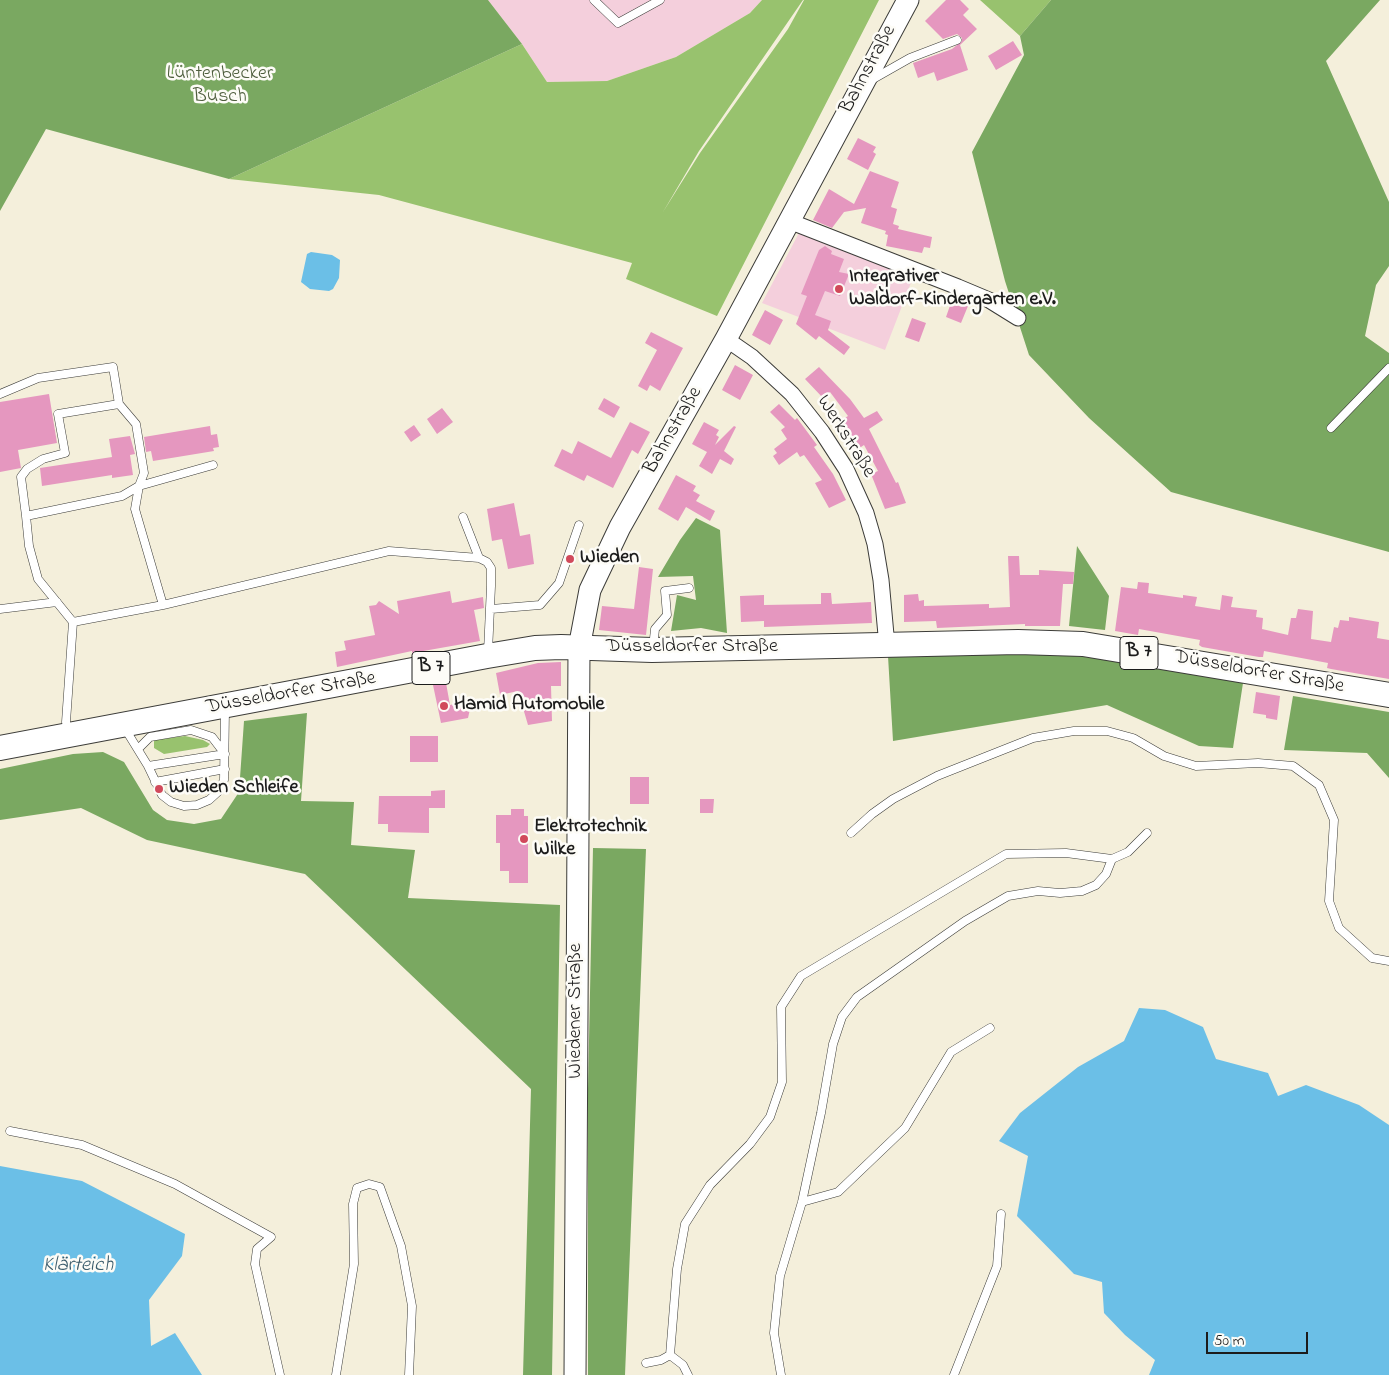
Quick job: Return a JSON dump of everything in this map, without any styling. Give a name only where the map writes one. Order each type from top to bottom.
[{"type":"main road","name":"Bahnstraße","points":[[579,648],[590,590],[616,535],[726,339],[908,0]]},
{"type":"main road","name":"Düsseldorfer Straße","points":[[0,748],[535,648],[652,650],[1018,642],[1083,644],[1389,695]]},
{"type":"main road","name":"Wiedener Straße","points":[[575,1375],[579,648]]},
{"type":"street","points":[[789,221],[989,300],[1018,318]]},
{"type":"street","name":"Werkstraße","points":[[726,339],[752,357],[792,394],[822,432],[846,469],[866,513],[875,544],[881,580],[887,646]]},
{"type":"lane","points":[[594,0],[618,23],[660,0]]},
{"type":"lane","points":[[861,86],[910,58],[957,40]]},
{"type":"lane","points":[[0,394],[38,378],[113,367],[119,404],[136,424],[144,473],[139,486],[135,509],[163,604]]},
{"type":"lane","points":[[1331,428],[1389,368]]},
{"type":"lane","points":[[68,736],[66,722],[73,622],[38,579],[29,546],[21,477],[27,469],[43,459],[65,453],[58,414],[119,404]]},
{"type":"lane","points":[[26,516],[122,496],[139,486],[213,465]]},
{"type":"lane","points":[[463,517],[479,558]]},
{"type":"lane","points":[[491,609],[540,605],[559,584],[579,525]]},
{"type":"lane","points":[[73,622],[163,604],[390,551],[479,558],[487,562],[491,568],[491,609],[487,656]]},
{"type":"lane","points":[[652,650],[655,629],[667,615],[665,591],[689,588]]},
{"type":"lane","points":[[0,609],[57,602]]},
{"type":"lane","points":[[123,725],[148,766],[162,795],[170,802],[184,806],[198,805],[209,800],[219,792],[224,780],[225,706]]},
{"type":"lane","points":[[138,749],[150,737],[191,730],[212,737],[225,754]]},
{"type":"lane","points":[[851,833],[872,814],[893,799],[937,776],[1033,738],[1074,731],[1106,731],[1133,738],[1164,756],[1196,766],[1258,763],[1294,766],[1319,785],[1334,820],[1329,901],[1339,928],[1372,958],[1389,961]]},
{"type":"lane","points":[[148,766],[225,754]]},
{"type":"lane","points":[[155,782],[225,769]]},
{"type":"lane","points":[[670,1355],[677,1269],[685,1224],[710,1185],[750,1144],[770,1118],[782,1082],[781,1007],[801,976],[1006,854],[1066,853],[1112,858],[1128,852],[1147,833]]},
{"type":"lane","points":[[781,1375],[774,1333],[780,1276],[802,1202],[821,1113],[833,1044],[842,1017],[857,997],[965,921],[1008,896],[1038,891],[1060,894],[1082,891],[1096,886],[1106,874],[1112,858]]},
{"type":"lane","points":[[802,1202],[838,1192],[905,1128],[951,1052],[990,1028]]},
{"type":"lane","points":[[10,1131],[82,1145],[175,1184],[271,1237],[257,1249],[255,1264],[280,1375]]},
{"type":"lane","points":[[336,1375],[354,1264],[353,1204],[357,1188],[369,1184],[380,1187],[401,1246],[412,1306],[409,1375]]},
{"type":"lane","points":[[954,1375],[997,1266],[1001,1214]]},
{"type":"lane","points":[[646,1363],[661,1360],[670,1355]]},
{"type":"lane","points":[[670,1355],[683,1365],[688,1375]]},
{"type":"shaded area","points":[[488,0],[762,0],[750,13],[676,57],[607,81],[547,82],[522,44]]},
{"type":"shaded area","name":"Integrativer Waldorf-Kindergarten e.V.","points":[[800,231],[914,275],[885,350],[762,303]]},
{"type":"green space","name":"Lüntenbecker Busch","points":[[0,0],[488,0],[522,44],[229,179],[46,129],[0,211]]},
{"type":"green space","points":[[762,0],[803,0],[699,151],[663,212],[700,153],[788,29],[804,0],[879,0],[717,316],[626,279],[632,263],[379,195],[229,179],[522,44],[547,82],[607,81],[676,57],[750,13]]},
{"type":"green space","points":[[980,0],[1051,0],[1020,36]]},
{"type":"green space","points":[[1051,0],[1380,0],[1326,61],[1389,202],[1389,266],[1376,285],[1365,336],[1389,353],[1389,552],[1171,492],[1089,418],[1029,355],[1005,281],[972,152],[1024,55],[1020,36]]},
{"type":"green space","points":[[696,518],[720,530],[727,633],[701,628],[671,631],[677,595],[696,600],[693,576],[658,577],[680,540]]},
{"type":"green space","points":[[1077,546],[1109,596],[1105,630],[1069,626]]},
{"type":"green space","points":[[1016,650],[1114,660],[1243,683],[1233,748],[1199,746],[1107,705],[893,741],[888,656]]},
{"type":"green space","points":[[1293,696],[1389,712],[1389,778],[1367,753],[1284,750]]},
{"type":"green space","points":[[307,713],[301,801],[354,802],[351,845],[415,850],[408,898],[560,905],[552,1375],[523,1375],[531,1089],[305,874],[147,840],[81,808],[0,820],[0,769],[73,754],[103,752],[124,762],[153,810],[167,820],[194,824],[221,819],[239,792],[244,721]]},
{"type":"green space","points":[[185,736],[203,740],[210,744],[207,747],[164,754],[154,748],[154,740]]},
{"type":"green space","points":[[593,848],[646,849],[625,1375],[588,1375],[588,1089]]},
{"type":"water","points":[[311,252],[332,255],[340,260],[339,278],[333,289],[329,291],[310,289],[301,282],[307,254]]},
{"type":"water","points":[[1139,1008],[1165,1010],[1203,1027],[1216,1059],[1268,1073],[1278,1096],[1306,1085],[1359,1105],[1389,1125],[1389,1375],[1149,1375],[1155,1360],[1125,1335],[1104,1313],[1102,1282],[1074,1274],[1017,1216],[1028,1156],[999,1141],[1020,1113],[1078,1067],[1124,1041]]},
{"type":"water","name":"Klärteich","points":[[0,1166],[82,1181],[185,1234],[182,1256],[149,1300],[151,1346],[175,1333],[202,1375],[0,1375]]},
{"type":"building","points":[[946,0],[960,0],[969,9],[963,15],[977,29],[960,45],[968,70],[937,81],[934,72],[918,78],[913,63],[952,49],[962,41],[962,38],[957,34],[943,39],[925,21]]},
{"type":"building","points":[[1013,41],[1022,55],[996,70],[988,56]]},
{"type":"building","points":[[858,138],[876,147],[873,152],[876,154],[868,170],[847,159]]},
{"type":"building","points":[[870,171],[899,182],[891,207],[897,209],[893,224],[899,226],[898,229],[932,237],[930,248],[924,247],[922,253],[886,246],[888,235],[885,234],[886,231],[861,223],[866,208],[844,212],[832,228],[813,220],[829,189],[854,204]]},
{"type":"building","points":[[825,246],[832,251],[831,254],[844,259],[839,272],[849,274],[840,296],[825,291],[815,315],[831,321],[828,330],[850,347],[844,355],[819,336],[816,340],[796,324],[807,296],[801,294],[819,250]]},
{"type":"building","points":[[952,300],[968,306],[961,323],[946,317]]},
{"type":"building","points":[[765,310],[783,320],[770,345],[752,335]]},
{"type":"building","points":[[912,318],[926,323],[919,342],[905,337]]},
{"type":"building","points":[[651,332],[683,348],[660,391],[650,385],[647,391],[638,386],[657,350],[645,343]]},
{"type":"building","points":[[735,365],[753,375],[740,400],[722,390]]},
{"type":"building","points":[[819,367],[850,399],[864,418],[877,411],[883,420],[869,429],[896,483],[898,482],[906,503],[885,509],[871,474],[878,471],[864,445],[858,449],[840,421],[848,416],[830,392],[823,398],[805,379]]},
{"type":"building","points":[[49,394],[57,443],[18,450],[21,468],[0,472],[0,402]]},
{"type":"building","points":[[604,398],[620,407],[614,418],[598,409]]},
{"type":"building","points":[[779,404],[795,420],[797,418],[817,445],[814,447],[833,474],[846,500],[829,508],[815,483],[822,480],[804,455],[800,457],[797,452],[779,465],[773,456],[777,453],[774,449],[787,439],[781,430],[785,427],[770,412]]},
{"type":"building","points":[[442,408],[453,422],[437,434],[427,419]]},
{"type":"building","points":[[630,422],[650,432],[638,454],[632,450],[613,488],[587,475],[584,481],[554,466],[562,449],[572,454],[578,441],[611,458]]},
{"type":"building","points":[[704,422],[719,430],[716,435],[719,437],[715,445],[734,426],[736,427],[724,451],[734,459],[731,465],[720,459],[712,474],[699,466],[707,452],[692,444]]},
{"type":"building","points":[[414,425],[421,435],[411,442],[404,432]]},
{"type":"building","points":[[210,426],[211,435],[217,434],[219,447],[213,448],[214,451],[153,461],[151,451],[146,452],[144,437]]},
{"type":"building","points":[[130,436],[135,454],[130,455],[133,475],[112,478],[112,475],[42,486],[40,468],[112,457],[109,439]]},
{"type":"building","points":[[676,475],[696,486],[693,491],[700,495],[696,501],[715,511],[710,521],[686,507],[678,521],[658,509]]},
{"type":"building","points":[[514,503],[520,536],[530,534],[534,564],[508,569],[502,539],[492,541],[487,509]]},
{"type":"building","points":[[1008,556],[1019,556],[1020,575],[1039,575],[1039,570],[1074,572],[1073,584],[1063,584],[1060,626],[1025,626],[1025,624],[937,628],[936,621],[904,622],[904,595],[918,594],[919,601],[924,600],[924,606],[989,604],[989,608],[1010,607]]},
{"type":"building","points":[[639,567],[653,569],[646,635],[599,630],[602,606],[634,609]]},
{"type":"building","points":[[1138,582],[1149,583],[1148,593],[1183,598],[1183,595],[1197,597],[1195,606],[1220,610],[1222,595],[1233,597],[1231,607],[1257,610],[1256,617],[1263,618],[1262,629],[1288,635],[1291,618],[1296,618],[1298,609],[1313,611],[1311,639],[1331,642],[1334,627],[1338,628],[1340,620],[1349,621],[1349,617],[1379,622],[1377,638],[1389,640],[1389,679],[1331,669],[1327,668],[1328,663],[1264,651],[1263,657],[1259,657],[1202,647],[1199,645],[1200,640],[1139,629],[1138,635],[1115,631],[1121,587],[1137,589]]},
{"type":"building","points":[[450,591],[452,603],[483,597],[484,608],[474,610],[480,641],[412,653],[412,651],[337,667],[335,652],[346,650],[344,641],[375,635],[369,606],[376,605],[379,601],[399,614],[397,601]]},
{"type":"building","points":[[821,593],[831,593],[832,604],[871,602],[872,623],[764,627],[764,621],[741,622],[740,596],[764,595],[764,605],[821,604]]},
{"type":"building","points":[[561,662],[561,686],[551,686],[552,721],[528,725],[518,691],[500,695],[496,673],[538,663]]},
{"type":"building","points":[[446,683],[450,705],[472,700],[468,718],[441,723],[433,685]]},
{"type":"building","points":[[1256,692],[1280,696],[1277,720],[1266,718],[1266,715],[1253,713]]},
{"type":"building","points":[[410,736],[438,736],[438,762],[410,762]]},
{"type":"building","points":[[630,777],[649,777],[649,804],[630,804]]},
{"type":"building","points":[[445,790],[445,808],[429,808],[429,833],[388,832],[388,824],[378,824],[379,796],[431,796],[431,791]]},
{"type":"building","points":[[700,799],[714,799],[713,813],[700,813]]},
{"type":"building","points":[[511,809],[524,809],[524,816],[528,816],[528,883],[509,883],[509,871],[500,871],[500,843],[496,843],[496,815],[511,815]]},
{"type":"place","name":"Integrativer Waldorf-Kindergarten e.V.","points":[[839,289]]},
{"type":"place","name":"Wieden","points":[[570,559]]},
{"type":"place","name":"Hamid Automobile","points":[[444,706]]},
{"type":"place","name":"Wieden Schleife","points":[[159,789]]},
{"type":"place","name":"Elektrotechnik Wilke","points":[[524,839]]}]
